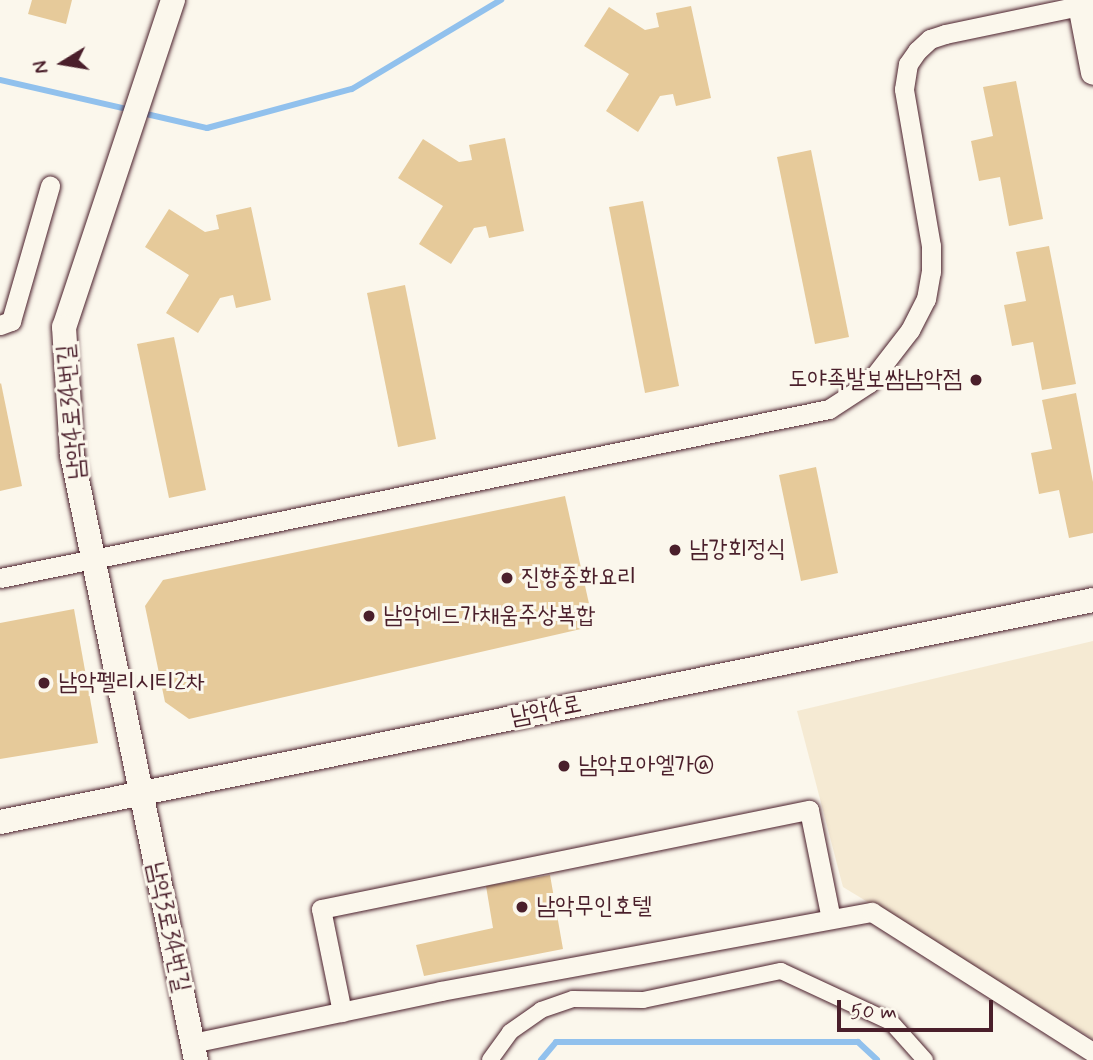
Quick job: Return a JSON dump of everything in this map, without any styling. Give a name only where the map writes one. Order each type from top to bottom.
[{"type":"street","name":"남악4로34번길","points":[[140,794],[72,455],[64,327],[173,0]]},
{"type":"street","points":[[0,578],[829,410],[869,383],[910,330],[926,299],[932,272],[931,246],[904,89],[908,64],[930,39],[1084,3],[1093,73]]},
{"type":"street","points":[[0,325],[11,321],[50,186]]},
{"type":"street","name":"남악4로","points":[[0,822],[1093,600]]},
{"type":"street","name":"남악3로34번길","points":[[140,794],[194,1052]]},
{"type":"street","points":[[342,1012],[321,909],[809,810],[831,919]]},
{"type":"street","points":[[194,1052],[342,1012],[872,912],[1093,1052]]},
{"type":"street","points":[[490,1060],[510,1032],[541,1010],[573,999],[643,1000],[781,971],[891,1022],[925,1060]]},
{"type":"shaded area","points":[[1093,641],[1093,1039],[843,887],[797,711]]},
{"type":"building","points":[[32,0],[72,0],[66,24],[28,14]]},
{"type":"building","points":[[691,6],[711,98],[676,106],[673,94],[660,96],[638,132],[606,111],[629,74],[584,46],[609,7],[645,30],[659,27],[656,13]]},
{"type":"building","points":[[1016,81],[1043,219],[1009,226],[1000,177],[979,181],[971,141],[993,136],[983,87]]},
{"type":"building","points":[[505,138],[524,231],[489,238],[486,226],[474,228],[451,264],[419,244],[443,206],[398,178],[423,139],[459,162],[472,160],[469,145]]},
{"type":"building","points":[[811,150],[849,337],[815,344],[777,157]]},
{"type":"building","points":[[643,201],[679,386],[645,393],[609,207]]},
{"type":"building","points":[[251,207],[271,300],[236,308],[233,295],[220,298],[198,333],[166,313],[189,275],[145,247],[169,209],[205,232],[219,229],[216,215]]},
{"type":"building","points":[[1049,246],[1076,384],[1042,390],[1033,342],[1012,346],[1004,305],[1026,301],[1016,252]]},
{"type":"building","points":[[405,285],[436,439],[398,447],[367,293]]},
{"type":"building","points":[[174,337],[206,490],[169,498],[137,344]]},
{"type":"building","points":[[0,384],[22,486],[0,491]]},
{"type":"building","points":[[1076,393],[1093,482],[1093,533],[1069,538],[1059,490],[1039,494],[1031,453],[1052,449],[1042,400]]},
{"type":"building","points":[[816,467],[838,573],[801,581],[779,475]]},
{"type":"building","name":"남악에드가채움주상복합","points":[[565,496],[594,626],[189,719],[165,702],[145,606],[163,580]]},
{"type":"building","name":"남악펠리시티2차","points":[[74,609],[98,743],[0,759],[0,623]]},
{"type":"building","name":"남악무인호텔","points":[[550,875],[563,949],[424,976],[416,945],[493,928],[486,886]]},
{"type":"waterway","points":[[142,113],[207,128],[352,89],[501,0]]},
{"type":"waterway","points":[[0,80],[131,110]]},
{"type":"waterway","points":[[541,1060],[556,1042],[858,1042],[877,1060]]},
{"type":"place","name":"도야족발보쌈남악점","points":[[976,380]]},
{"type":"place","name":"남강회정식","points":[[675,550]]},
{"type":"place","name":"진향중화요리","points":[[507,578]]},
{"type":"place","name":"남악에드가채움주상복합","points":[[369,616]]},
{"type":"place","name":"남악펠리시티2차","points":[[44,683]]},
{"type":"place","name":"남악모아엘가ⓐ","points":[[564,766]]},
{"type":"place","name":"남악무인호텔","points":[[522,907]]}]
